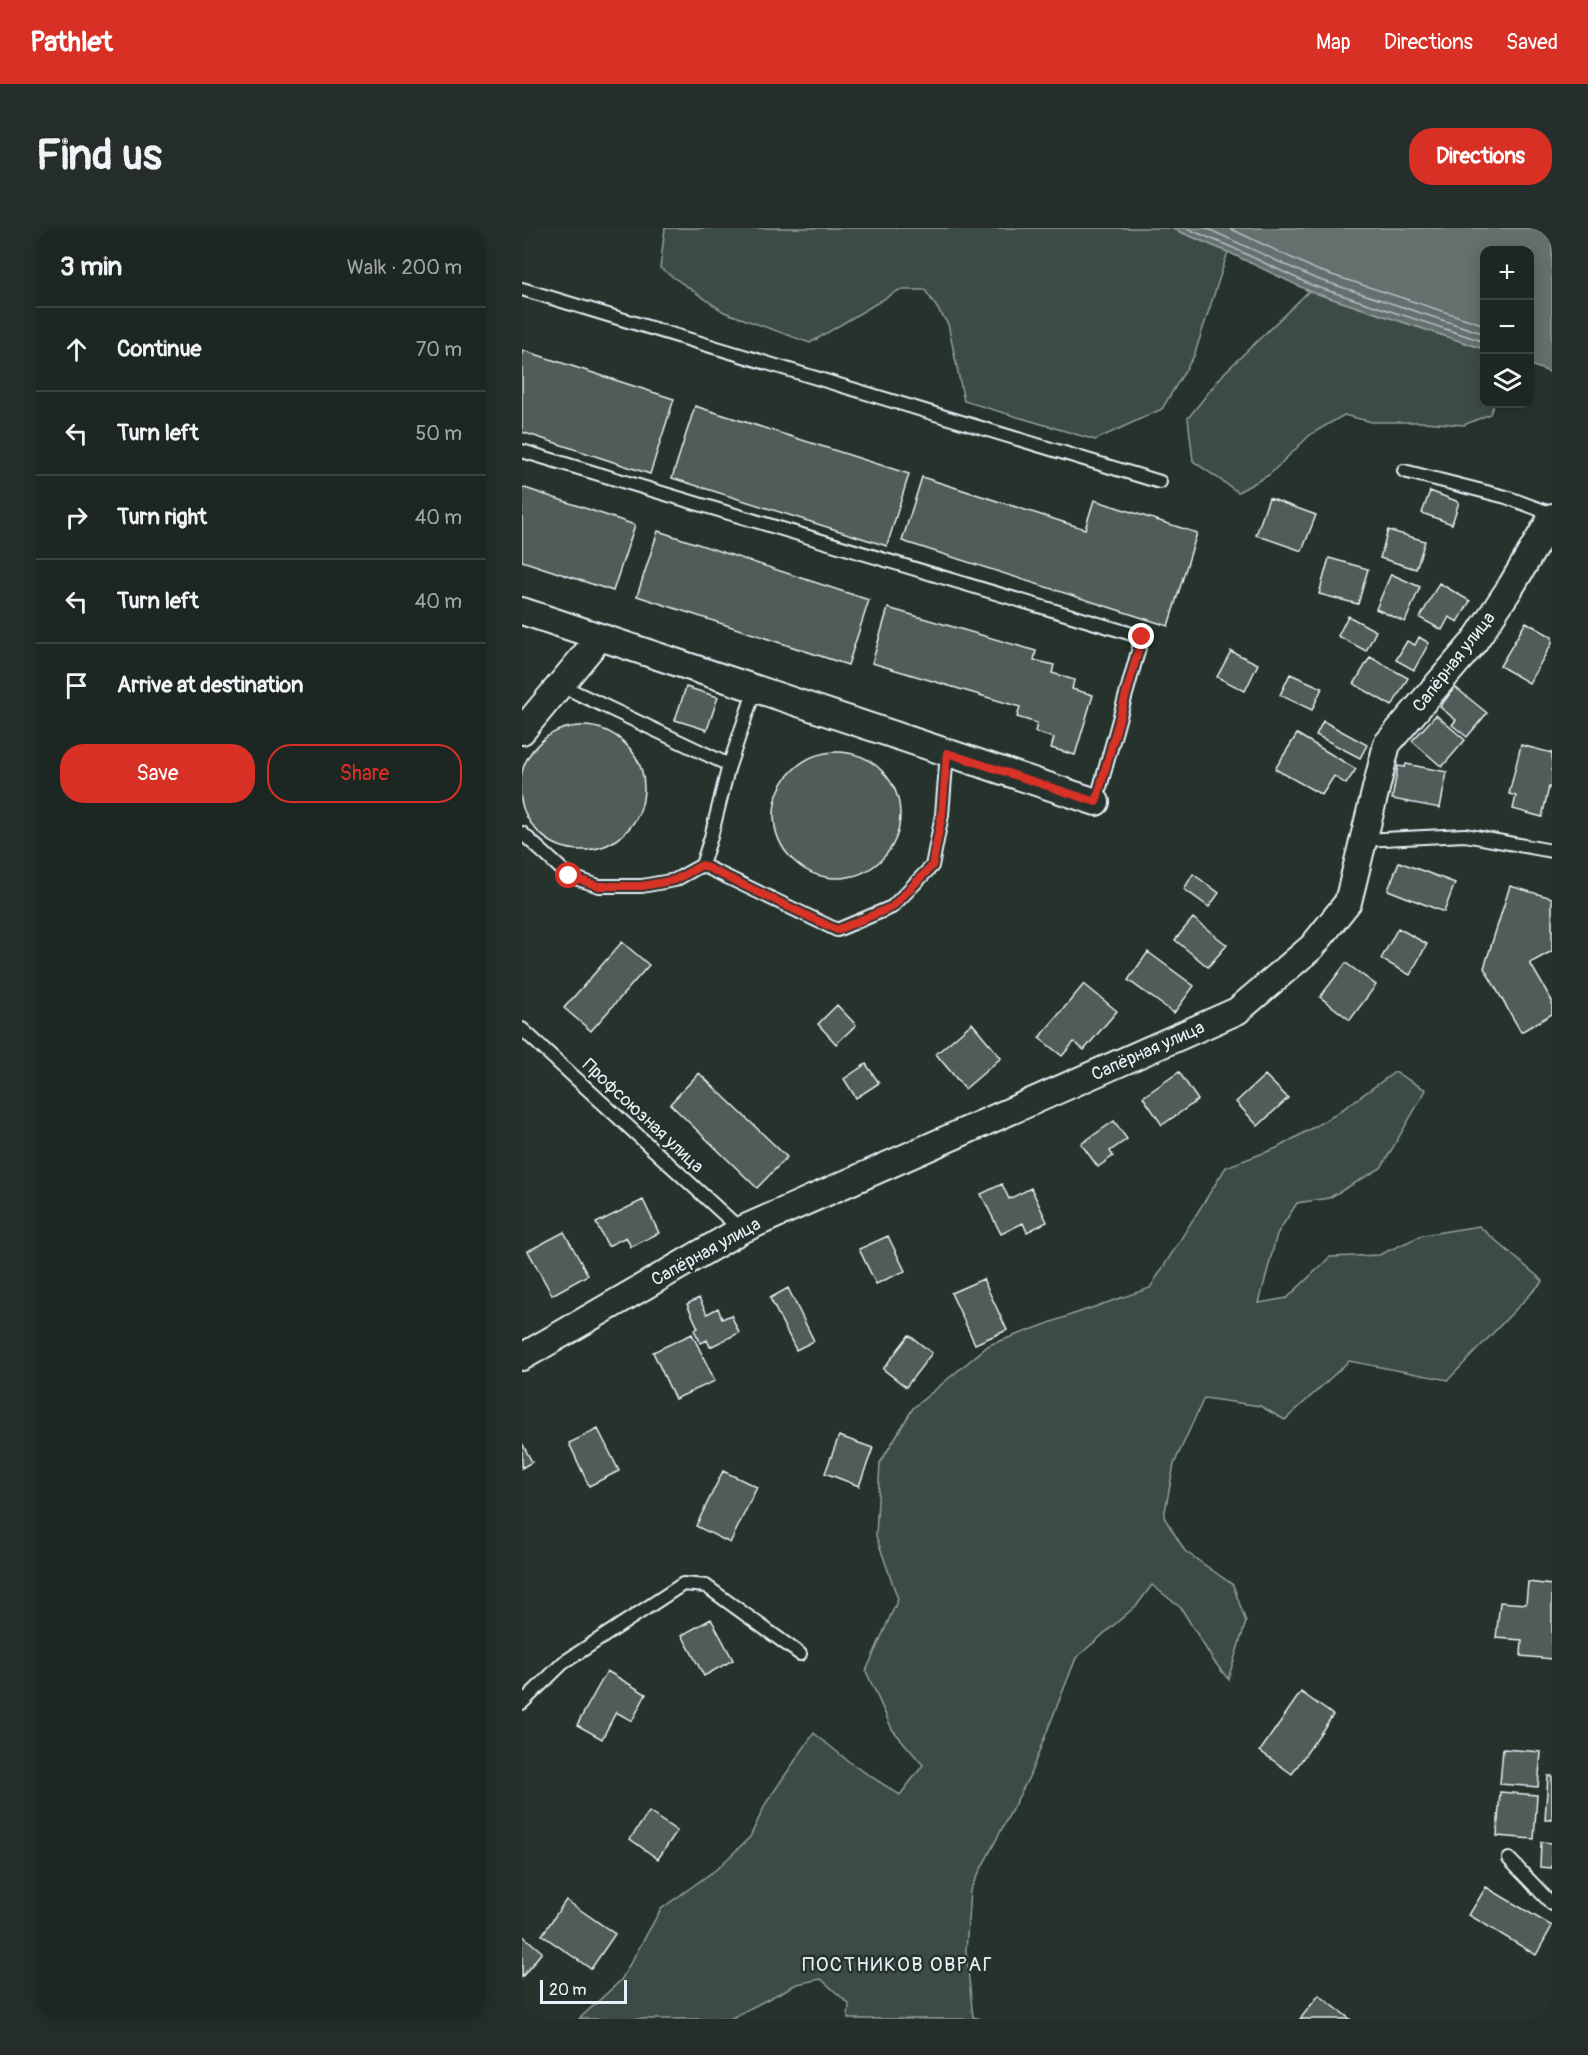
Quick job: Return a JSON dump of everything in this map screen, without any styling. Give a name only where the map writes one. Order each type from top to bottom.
[{"type":"street","name":"Сапёрная улица","points":[[522,1357],[741,1230],[1237,1011],[1312,946],[1348,902],[1387,744],[1474,642],[1510,588],[1552,515]]},
{"type":"street","points":[[522,611],[1096,802]]},
{"type":"street","points":[[522,731],[600,637]]},
{"type":"lane","points":[[522,289],[1160,482]]},
{"type":"lane","points":[[522,451],[1142,637],[1096,802]]},
{"type":"lane","points":[[1404,471],[1506,497],[1552,515]]},
{"type":"lane","points":[[560,685],[729,765]]},
{"type":"lane","points":[[522,833],[569,876],[598,886],[642,886],[675,880],[702,865],[729,765],[755,689]]},
{"type":"lane","points":[[702,865],[837,930],[892,907],[932,866],[942,815],[947,753]]},
{"type":"lane","points":[[1363,840],[1465,835],[1552,851]]},
{"type":"lane","name":"Профсоюзная улица","points":[[522,1029],[741,1230]]},
{"type":"lane","points":[[522,1702],[563,1664],[683,1584],[706,1586],[800,1654]]},
{"type":"lane","points":[[1509,1859],[1552,1904]]},
{"type":"shaded area","points":[[665,228],[1171,228],[1228,252],[1194,356],[1162,409],[1095,440],[964,401],[948,324],[925,290],[899,290],[810,343],[724,312],[660,268]]},
{"type":"shaded area","points":[[1309,291],[1480,348],[1480,408],[1492,408],[1490,414],[1464,425],[1372,422],[1344,415],[1311,434],[1269,475],[1238,492],[1193,461],[1188,418],[1225,372]]},
{"type":"shaded area","points":[[1395,1072],[1426,1090],[1381,1168],[1329,1198],[1297,1203],[1277,1234],[1259,1303],[1287,1298],[1330,1257],[1379,1255],[1423,1235],[1479,1226],[1543,1281],[1448,1380],[1349,1361],[1285,1420],[1260,1406],[1204,1398],[1174,1464],[1164,1517],[1185,1551],[1233,1585],[1246,1622],[1228,1679],[1213,1660],[1181,1608],[1152,1585],[1137,1605],[1076,1658],[1029,1777],[970,1890],[966,1951],[973,2017],[981,2019],[848,2019],[849,2004],[821,1979],[797,1984],[730,2019],[579,2019],[621,1980],[661,1909],[718,1868],[750,1837],[766,1803],[814,1733],[853,1765],[900,1795],[923,1765],[892,1729],[866,1671],[898,1599],[876,1536],[880,1463],[913,1408],[989,1345],[1150,1288],[1226,1167],[1277,1148],[1333,1116]]},
{"type":"water","points":[[1171,228],[1552,228],[1552,373],[1534,366],[1534,246],[1480,246],[1480,348],[1309,291],[1228,252]]},
{"type":"building","points":[[522,350],[674,399],[650,474],[522,432]]},
{"type":"building","points":[[695,406],[909,474],[887,546],[672,478]]},
{"type":"building","points":[[922,477],[1085,529],[1094,500],[1197,533],[1168,626],[902,541]]},
{"type":"building","points":[[522,487],[635,525],[613,591],[522,561]]},
{"type":"building","points":[[1430,491],[1459,502],[1452,524],[1422,513]]},
{"type":"building","points":[[1269,498],[1316,515],[1302,551],[1256,535]]},
{"type":"building","points":[[1388,530],[1425,541],[1416,569],[1380,558]]},
{"type":"building","points":[[658,531],[869,600],[848,665],[637,596]]},
{"type":"building","points":[[1329,558],[1368,569],[1358,604],[1319,594]]},
{"type":"building","points":[[1391,574],[1420,587],[1405,622],[1376,609]]},
{"type":"building","points":[[1439,583],[1470,601],[1458,622],[1449,617],[1442,630],[1420,618]]},
{"type":"building","points":[[888,608],[1036,651],[1034,660],[1054,665],[1052,673],[1074,680],[1072,689],[1093,695],[1075,755],[1051,748],[1054,738],[1035,732],[1037,723],[1017,717],[1020,707],[872,663]]},
{"type":"building","points":[[1348,616],[1376,631],[1366,651],[1338,636]]},
{"type":"building","points":[[1526,622],[1552,637],[1552,643],[1529,683],[1500,666]]},
{"type":"building","points":[[1419,637],[1429,643],[1414,670],[1396,660],[1407,641],[1415,645]]},
{"type":"building","points":[[1231,651],[1258,664],[1245,691],[1217,677]]},
{"type":"building","points":[[1370,657],[1408,678],[1392,706],[1354,684]]},
{"type":"building","points":[[1290,674],[1322,688],[1312,710],[1280,695]]},
{"type":"building","points":[[686,687],[718,697],[707,730],[675,720]]},
{"type":"building","points":[[1455,687],[1487,713],[1467,737],[1452,725],[1456,720],[1440,707]]},
{"type":"building","points":[[1436,715],[1465,740],[1442,767],[1412,741]]},
{"type":"building","points":[[1323,721],[1367,745],[1360,758],[1316,735]]},
{"type":"building","points":[[582,726],[606,731],[626,744],[639,764],[644,788],[639,812],[626,832],[606,845],[582,850],[558,845],[538,832],[525,812],[520,788],[525,764],[538,744],[558,731]]},
{"type":"building","points":[[1297,734],[1356,769],[1346,784],[1334,776],[1322,795],[1275,769]]},
{"type":"building","points":[[1521,745],[1552,753],[1552,788],[1549,787],[1542,817],[1513,809],[1516,796],[1509,794]]},
{"type":"building","points":[[837,752],[861,757],[881,771],[895,791],[900,815],[895,839],[881,859],[861,873],[837,878],[813,873],[793,859],[779,839],[774,815],[779,791],[793,771],[813,757]]},
{"type":"building","points":[[1406,764],[1447,772],[1440,808],[1392,799],[1398,766],[1405,767]]},
{"type":"building","points":[[1399,862],[1455,883],[1444,912],[1388,890]]},
{"type":"building","points":[[1193,874],[1219,893],[1209,907],[1184,889]]},
{"type":"building","points":[[1510,886],[1552,898],[1552,951],[1530,963],[1552,1001],[1552,1014],[1521,1032],[1484,968]]},
{"type":"building","points":[[1193,918],[1227,945],[1208,967],[1175,940]]},
{"type":"building","points":[[1398,928],[1427,944],[1410,975],[1381,959]]},
{"type":"building","points":[[622,942],[649,965],[591,1031],[564,1008]]},
{"type":"building","points":[[1148,952],[1194,986],[1174,1013],[1128,980]]},
{"type":"building","points":[[1346,963],[1376,985],[1350,1020],[1320,997]]},
{"type":"building","points":[[1084,984],[1117,1011],[1084,1050],[1074,1042],[1062,1056],[1039,1038]]},
{"type":"building","points":[[837,1005],[856,1025],[836,1044],[818,1024]]},
{"type":"building","points":[[972,1023],[1001,1058],[965,1089],[936,1054]]},
{"type":"building","points":[[866,1064],[879,1083],[856,1098],[844,1079]]},
{"type":"building","points":[[1179,1072],[1198,1100],[1162,1125],[1143,1097]]},
{"type":"building","points":[[699,1073],[787,1157],[757,1188],[670,1104]]},
{"type":"building","points":[[1265,1075],[1288,1098],[1258,1126],[1236,1102]]},
{"type":"building","points":[[1114,1121],[1127,1139],[1110,1151],[1113,1156],[1098,1167],[1081,1144]]},
{"type":"building","points":[[1002,1184],[1009,1199],[1031,1188],[1047,1222],[1027,1232],[1023,1223],[1001,1234],[981,1194]]},
{"type":"building","points":[[643,1200],[659,1233],[631,1247],[626,1237],[608,1246],[596,1223]]},
{"type":"building","points":[[564,1232],[588,1275],[552,1295],[528,1251]]},
{"type":"building","points":[[888,1236],[905,1271],[876,1284],[859,1249]]},
{"type":"building","points":[[983,1279],[1007,1330],[975,1344],[951,1293]]},
{"type":"building","points":[[788,1288],[814,1341],[796,1350],[770,1298]]},
{"type":"building","points":[[699,1298],[707,1314],[718,1308],[722,1319],[731,1315],[739,1333],[710,1347],[707,1340],[701,1343],[694,1330],[698,1328],[687,1304]]},
{"type":"building","points":[[692,1334],[715,1381],[675,1399],[653,1352]]},
{"type":"building","points":[[909,1335],[932,1353],[906,1387],[883,1369]]},
{"type":"building","points":[[598,1429],[619,1471],[589,1486],[569,1443]]},
{"type":"building","points":[[839,1436],[873,1448],[859,1486],[825,1473]]},
{"type":"building","points":[[522,1443],[532,1462],[522,1468]]},
{"type":"building","points":[[723,1471],[757,1487],[730,1543],[696,1526]]},
{"type":"building","points":[[1528,1582],[1552,1585],[1552,1659],[1521,1656],[1522,1640],[1496,1638],[1500,1602],[1526,1604]]},
{"type":"building","points":[[711,1619],[733,1660],[704,1676],[682,1635]]},
{"type":"building","points":[[607,1671],[646,1694],[632,1721],[616,1712],[602,1739],[577,1725]]},
{"type":"building","points":[[1301,1692],[1333,1715],[1292,1774],[1260,1751]]},
{"type":"building","points":[[1503,1749],[1541,1752],[1538,1787],[1500,1784]]},
{"type":"building","points":[[1548,1776],[1552,1776],[1552,1820],[1545,1820]]},
{"type":"building","points":[[1500,1792],[1537,1795],[1534,1839],[1497,1836]]},
{"type":"building","points":[[649,1812],[677,1831],[658,1859],[630,1839]]},
{"type":"building","points":[[1541,1842],[1552,1843],[1552,1868],[1540,1867]]},
{"type":"building","points":[[1486,1887],[1552,1926],[1536,1955],[1469,1915]]},
{"type":"building","points":[[566,1900],[615,1934],[591,1969],[542,1935]]},
{"type":"building","points":[[522,1935],[542,1952],[522,1977]]},
{"type":"building","points":[[1319,1995],[1350,2019],[1300,2019]]},
{"type":"district","name":"ПОСТНИКОВ ОВРАГ","points":[[898,1964]]},
{"type":"route","points":[[569,876],[598,886],[642,886],[675,880],[702,865],[837,930],[892,907],[932,866],[942,815],[947,753],[1096,802],[1142,637]]}]
